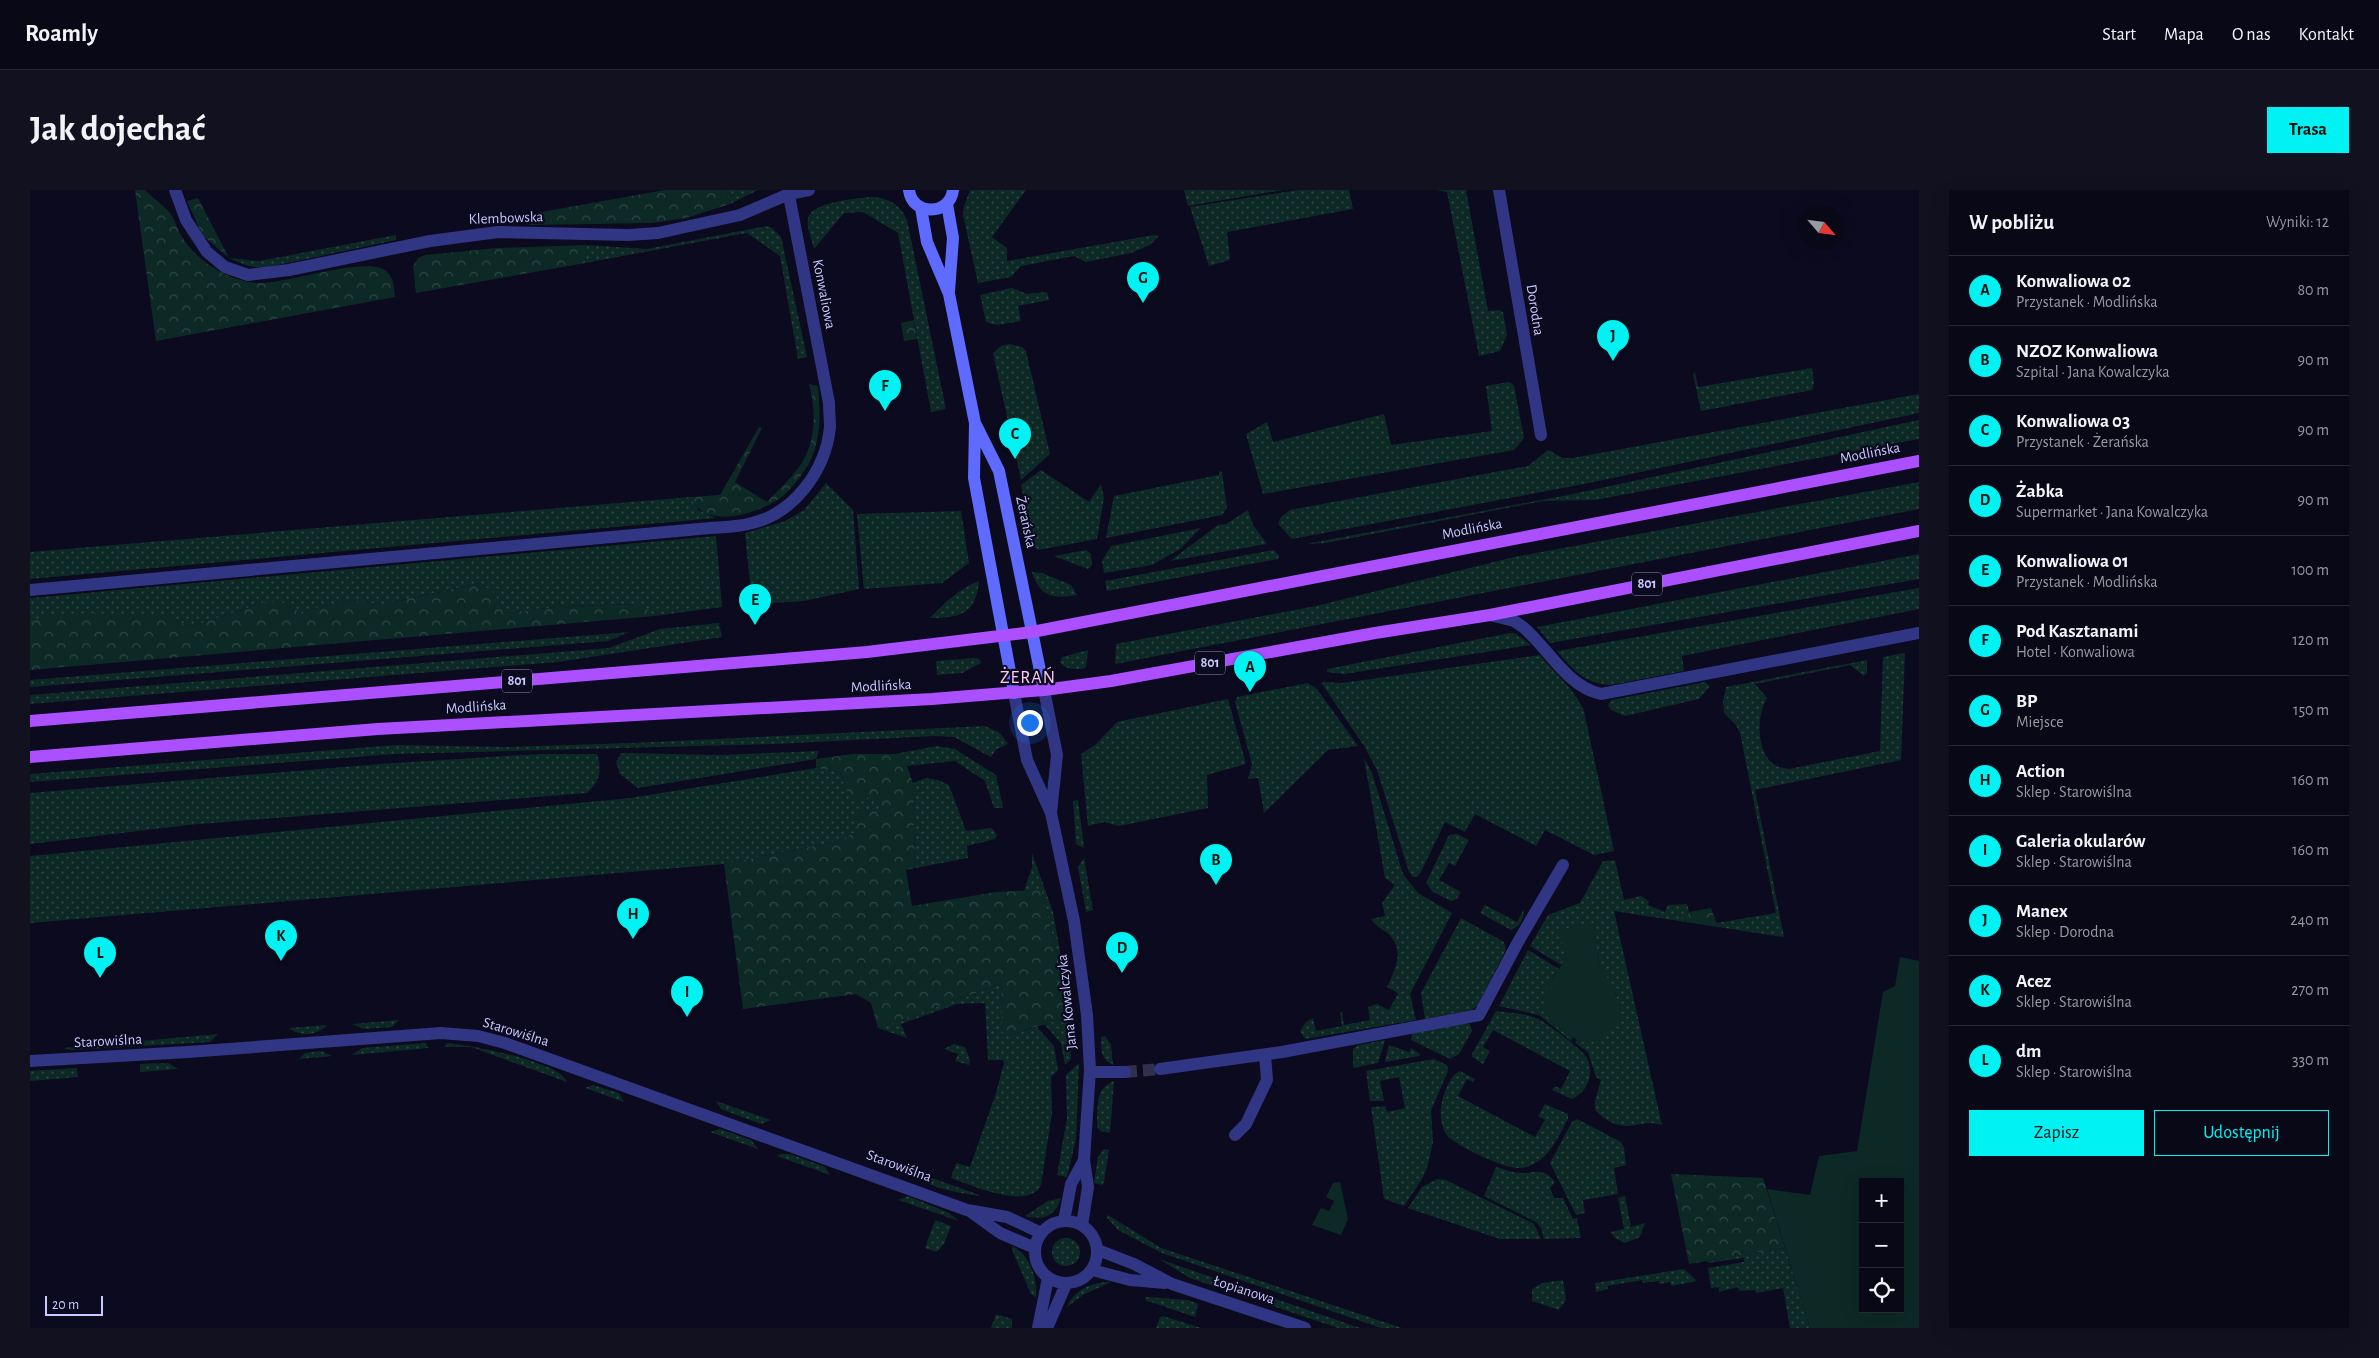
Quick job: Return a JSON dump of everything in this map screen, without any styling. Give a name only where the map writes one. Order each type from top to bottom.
[{"type":"main road","name":"Modlińska","points":[[30,721],[867,652],[1032,632],[1919,460]]},
{"type":"main road","name":"Modlińska","points":[[30,757],[407,727],[932,700],[1044,690],[1111,681],[1366,634],[1490,614],[1919,531]]},
{"type":"street","name":"Klembowska","points":[[175,190],[186,220],[207,252],[225,267],[248,274],[268,274],[430,241],[491,233],[628,235],[658,233],[740,215],[788,192],[809,190]]},
{"type":"street","points":[[909,190],[914,202],[921,208],[930,210],[939,209],[947,204],[953,190]]},
{"type":"street","name":"Dorodna","points":[[1499,190],[1541,435]]},
{"type":"street","name":"Konwaliowa","points":[[30,590],[752,523],[775,514],[791,504],[816,471],[825,448],[830,426],[829,403],[788,192]]},
{"type":"street","name":"Żerańska","points":[[947,204],[953,238],[949,294]]},
{"type":"street","name":"Żerańska","points":[[921,208],[926,242],[949,294],[975,423],[974,478],[1003,636]]},
{"type":"street","name":"Żerańska","points":[[975,423],[999,471],[1032,632]]},
{"type":"street","points":[[1490,614],[1514,621],[1523,627],[1570,677],[1592,692],[1607,694],[1919,633]]},
{"type":"street","points":[[1032,632],[1044,690]]},
{"type":"street","points":[[1003,636],[1014,693]]},
{"type":"street","name":"Jana Kowalczyka","points":[[1044,690],[1057,755],[1051,813]]},
{"type":"street","name":"Jana Kowalczyka","points":[[1014,693],[1027,760],[1051,813],[1074,921],[1087,1015],[1090,1072],[1084,1160],[1088,1187],[1082,1225]]},
{"type":"street","points":[[1160,1069],[1265,1055],[1479,1015],[1518,942],[1563,865]]},
{"type":"street","name":"Starowiślna","points":[[30,1061],[188,1052],[441,1033],[478,1036],[505,1043],[582,1070],[967,1210],[1007,1217],[1041,1233]]},
{"type":"street","points":[[1235,1135],[1246,1124],[1267,1080],[1265,1055]]},
{"type":"street","points":[[1090,1072],[1125,1072]]},
{"type":"street","name":"Jana Kowalczyka","points":[[1064,1221],[1071,1184],[1084,1160]]},
{"type":"street","name":"Starowiślna","points":[[967,1210],[1000,1233],[1035,1248]]},
{"type":"street","points":[[1064,1221],[1082,1225],[1092,1236],[1098,1250],[1092,1270],[1076,1282],[1066,1284],[1048,1278],[1040,1270],[1035,1259],[1035,1248],[1041,1233],[1055,1223],[1064,1221]]},
{"type":"street","name":"Łopianowa","points":[[1098,1250],[1134,1264],[1172,1284],[1306,1328]]},
{"type":"street","name":"Łopianowa","points":[[1092,1270],[1130,1280],[1172,1284]]},
{"type":"street","points":[[1038,1328],[1048,1278]]},
{"type":"street","points":[[1047,1328],[1066,1284]]},
{"type":"green space","points":[[135,190],[145,190],[164,207],[172,216],[182,237],[198,256],[226,275],[246,282],[257,283],[287,280],[346,268],[377,267],[387,272],[391,277],[395,297],[156,341]]},
{"type":"green space","points":[[665,190],[726,190],[730,204],[686,218],[652,223],[530,225],[530,214]]},
{"type":"green space","points":[[726,190],[758,190],[730,204]]},
{"type":"green space","points":[[970,190],[1026,190],[992,237],[1007,248],[1007,261],[1154,235],[1159,236],[1150,245],[1131,253],[1086,262],[1074,256],[1021,266],[1011,277],[978,283],[963,215]]},
{"type":"green space","points":[[1184,190],[1283,190],[1188,206]]},
{"type":"green space","points":[[1298,190],[1349,190],[1353,209],[1227,232],[1230,260],[1209,266],[1190,207]]},
{"type":"green space","points":[[1436,190],[1466,190],[1488,311],[1499,310],[1503,312],[1507,335],[1500,351],[1479,356],[1447,192]]},
{"type":"green space","points":[[869,197],[881,198],[892,202],[901,209],[907,220],[946,409],[931,412],[898,233],[863,212],[844,213],[814,249],[808,225],[808,218],[811,213],[817,208],[835,202]]},
{"type":"green space","points":[[198,198],[229,258],[202,235],[187,201]]},
{"type":"green space","points":[[766,226],[772,228],[781,237],[807,357],[798,359],[780,256],[747,233],[585,263],[587,245],[647,249]]},
{"type":"green space","points":[[396,235],[396,240],[264,268],[248,266],[229,258],[259,261]]},
{"type":"green space","points":[[587,245],[585,263],[416,293],[413,266],[418,258],[425,255],[498,248]]},
{"type":"green space","points":[[1012,288],[1027,294],[1047,292],[1049,300],[1018,306],[1021,321],[997,325],[986,322],[980,295]]},
{"type":"green space","points":[[914,320],[917,339],[904,341],[901,323]]},
{"type":"green space","points":[[1009,344],[1022,347],[1026,351],[1050,454],[1021,480],[993,353],[1001,346]]},
{"type":"green space","points":[[1812,368],[1814,383],[1812,390],[1701,411],[1693,374],[1695,372],[1698,387]]},
{"type":"green space","points":[[1509,382],[1514,385],[1524,438],[1514,450],[1263,494],[1246,434],[1267,422],[1273,442],[1384,414],[1391,445],[1492,431],[1486,386]]},
{"type":"green space","points":[[809,384],[818,386],[818,437],[813,456],[791,488],[774,502],[749,513],[720,516],[708,514],[698,508],[691,497],[720,495],[759,427],[762,428],[735,482],[767,502],[791,477],[800,466],[807,452],[814,423],[813,403]]},
{"type":"green space","points":[[1919,394],[1919,413],[1584,484],[1292,539],[1278,524],[1281,517],[1290,510],[1528,466],[1548,450],[1563,458],[1573,458]]},
{"type":"green space","points":[[1919,420],[1919,439],[1595,500],[1543,501],[1326,543],[1306,544],[1568,495]]},
{"type":"green space","points":[[1041,470],[1089,502],[1101,484],[1104,498],[1097,539],[1038,550],[1034,547],[1021,485]]},
{"type":"green space","points":[[1219,471],[1222,472],[1227,508],[1222,515],[1106,538],[1114,496],[1219,475]]},
{"type":"green space","points":[[1919,482],[1919,509],[1115,664],[1116,644],[1316,606],[1514,557]]},
{"type":"green space","points":[[826,483],[853,510],[859,589],[804,601],[752,604],[745,533],[785,521],[804,510]]},
{"type":"green space","points":[[691,497],[698,510],[716,518],[30,579],[30,552]]},
{"type":"green space","points":[[1248,510],[1253,525],[1267,544],[1170,561],[1218,525],[1226,524]]},
{"type":"green space","points":[[961,511],[969,563],[942,583],[864,589],[857,514]]},
{"type":"green space","points":[[1201,528],[1180,549],[1152,565],[1104,573],[1102,561],[1111,546]]},
{"type":"green space","points":[[716,536],[722,607],[654,616],[640,604],[564,606],[505,613],[495,596],[480,583],[384,604],[345,601],[300,612],[281,602],[265,602],[190,627],[165,615],[30,625],[30,598]]},
{"type":"green space","points":[[1086,550],[1091,554],[1092,565],[1088,569],[1054,556]]},
{"type":"green space","points":[[1274,550],[1279,556],[1278,559],[1107,591],[1105,581]]},
{"type":"green space","points":[[1919,554],[1919,579],[1550,643],[1537,627]]},
{"type":"green space","points":[[1032,572],[1042,573],[1071,585],[1077,595],[1061,597],[1048,594],[1039,587]]},
{"type":"green space","points":[[979,581],[974,601],[965,612],[950,617],[930,618],[953,596]]},
{"type":"green space","points":[[480,583],[493,592],[506,613],[564,606],[641,604],[654,616],[30,670],[30,625],[33,621],[48,615],[92,613],[165,615],[190,627],[265,602],[281,602],[300,612],[345,601],[384,604]]},
{"type":"green space","points":[[1919,588],[1919,609],[1682,656],[1684,671],[1611,685],[1594,682],[1580,675],[1557,651]]},
{"type":"green space","points":[[719,623],[722,637],[558,662],[30,704],[30,695],[609,648],[660,629]]},
{"type":"green space","points":[[630,632],[608,641],[30,687],[30,680]]},
{"type":"green space","points":[[1510,633],[1516,634],[1531,645],[1344,674],[1327,672],[1327,669]]},
{"type":"green space","points":[[1088,650],[1086,668],[1072,669],[1065,667],[1060,662],[1062,657]]},
{"type":"green space","points":[[1905,653],[1901,760],[1755,790],[1784,937],[1718,927],[1716,923],[1776,913],[1740,733],[1736,725],[1724,713],[1723,701],[1726,687],[1867,660],[1867,673],[1864,676],[1850,665],[1755,684],[1767,698],[1761,713],[1760,722],[1761,740],[1766,756],[1773,764],[1789,769],[1880,751],[1883,657]]},
{"type":"green space","points":[[1540,655],[1570,689],[1584,711],[1614,851],[1594,855],[1545,830],[1536,846],[1475,814],[1465,832],[1445,822],[1421,872],[1417,877],[1413,877],[1409,872],[1377,770],[1364,746],[1322,684],[1323,682],[1342,683]]},
{"type":"green space","points":[[979,659],[981,663],[962,673],[937,675],[936,661]]},
{"type":"green space","points":[[1705,682],[1710,686],[1699,699],[1625,716],[1611,710],[1608,705],[1611,700]]},
{"type":"green space","points":[[1308,683],[1317,689],[1358,746],[1328,750],[1264,813],[1258,778],[1248,779],[1252,764],[1235,702],[1237,697]]},
{"type":"green space","points":[[1228,699],[1246,764],[1207,775],[1208,808],[1119,826],[1104,822],[1088,826],[1081,754],[1095,745],[1117,722]]},
{"type":"green space","points":[[985,726],[1000,733],[1008,744],[997,749],[991,757],[954,737],[934,736],[775,744],[395,754],[30,782],[30,774],[396,745],[509,747]]},
{"type":"green space","points":[[937,746],[955,749],[996,775],[1003,808],[994,808],[985,781],[955,761],[907,766],[895,754]]},
{"type":"green space","points":[[819,751],[816,759],[638,788],[620,774],[616,762],[621,753],[720,755]]},
{"type":"green space","points":[[539,754],[597,754],[599,775],[595,785],[587,793],[188,825],[30,844],[30,793],[380,764]]},
{"type":"green space","points":[[853,754],[895,754],[907,766],[913,783],[915,868],[906,870],[912,906],[996,892],[1041,890],[1059,960],[1065,1018],[1003,1037],[1001,984],[878,1028],[871,1003],[856,994],[743,1009],[724,864],[838,841],[858,831],[854,811],[868,812],[880,809],[880,801],[873,797],[853,800],[844,786],[840,772],[816,768],[816,759]]},
{"type":"green space","points":[[1364,758],[1372,773],[1403,874],[1418,893],[1452,913],[1410,994],[1416,1020],[1305,1039],[1300,1031],[1306,1022],[1313,1018],[1316,1031],[1342,1026],[1340,1013],[1342,1012],[1344,1025],[1370,1020],[1368,1007],[1377,1004],[1389,1010],[1398,993],[1387,987],[1396,965],[1396,945],[1392,938],[1371,919],[1385,916],[1382,903],[1395,885],[1385,878]]},
{"type":"green space","points":[[816,768],[840,772],[844,786],[880,801],[880,809],[868,812],[858,831],[838,841],[724,864],[30,923],[30,856],[630,798]]},
{"type":"green space","points":[[926,778],[938,780],[949,785],[966,831],[992,828],[997,835],[995,839],[967,846],[968,858],[915,868],[913,783]]},
{"type":"green space","points":[[1078,800],[1084,848],[1076,844],[1073,801]]},
{"type":"green space","points":[[1457,834],[1469,840],[1455,866],[1449,863],[1439,880],[1461,892],[1457,899],[1451,901],[1433,892],[1426,883],[1449,835]]},
{"type":"green space","points":[[1032,853],[1053,912],[1069,1002],[1071,1059],[1065,1065],[1061,1043],[1044,1024],[1065,1018],[1059,960],[1041,890],[1024,891],[1032,867]]},
{"type":"green space","points":[[1084,858],[1093,910],[1086,912],[1078,867]]},
{"type":"green space","points":[[1615,860],[1624,900],[1641,896],[1649,901],[1648,905],[1665,912],[1668,905],[1687,904],[1689,912],[1685,922],[1614,911],[1662,1125],[1652,1123],[1622,1126],[1606,1119],[1595,1110],[1595,1101],[1601,1080],[1596,1077],[1588,1052],[1575,1043],[1577,1040],[1580,1042],[1617,996],[1599,964],[1598,952],[1566,958],[1561,965],[1530,946],[1548,915],[1580,903],[1603,861]]},
{"type":"green space","points":[[1485,905],[1517,922],[1524,909],[1522,919],[1517,927],[1511,930],[1480,913]]},
{"type":"green space","points":[[1711,908],[1718,927],[1685,922],[1689,912]]},
{"type":"green space","points":[[1461,918],[1504,942],[1506,950],[1477,1006],[1471,1010],[1425,1019],[1421,993]]},
{"type":"green space","points":[[1594,923],[1599,964],[1613,986],[1620,1008],[1619,1017],[1608,1035],[1593,1042],[1580,1042],[1552,1023],[1544,1012],[1547,987],[1566,958],[1559,930]]},
{"type":"green space","points":[[1528,950],[1559,969],[1550,983],[1547,1001],[1552,1023],[1573,1037],[1571,1041],[1539,1015],[1499,1006]]},
{"type":"green space","points":[[1900,957],[1919,961],[1919,1328],[1810,1328],[1767,1189],[1810,1195],[1819,1156],[1857,1151],[1883,992],[1895,986]]},
{"type":"green space","points":[[1001,984],[1003,1037],[1037,1027],[1054,1046],[1058,1070],[1051,1077],[1052,1113],[1041,1185],[1035,1192],[1025,1196],[999,1194],[951,1178],[956,1163],[970,1167],[996,1093],[1004,1063],[1003,1060],[988,1060],[985,1003],[957,1004],[901,1024],[907,1038],[878,1028]]},
{"type":"green space","points":[[1496,1011],[1534,1017],[1555,1030],[1581,1051],[1590,1066],[1589,1079],[1583,1091],[1572,1099],[1552,1090],[1555,1086],[1561,1089],[1570,1071],[1493,1030],[1483,1047],[1490,1051],[1483,1064],[1472,1057]]},
{"type":"green space","points":[[399,1020],[392,1027],[364,1029],[352,1024]]},
{"type":"green space","points":[[1465,1023],[1470,1024],[1472,1031],[1459,1054],[1450,1059],[1411,1040],[1412,1033]]},
{"type":"green space","points":[[327,1025],[323,1029],[308,1034],[298,1033],[289,1028]]},
{"type":"green space","points":[[218,1034],[210,1042],[71,1050],[63,1048]]},
{"type":"green space","points":[[1105,1036],[1111,1045],[1113,1065],[1103,1057],[1101,1037]]},
{"type":"green space","points":[[1385,1040],[1378,1063],[1353,1068],[1353,1049],[1358,1045]]},
{"type":"green space","points":[[426,1043],[428,1048],[352,1055],[362,1048]]},
{"type":"green space","points":[[447,1043],[474,1047],[512,1055],[531,1061],[560,1074],[567,1082],[471,1047],[444,1047]]},
{"type":"green space","points":[[954,1044],[965,1047],[970,1060],[969,1065],[955,1061],[958,1054],[944,1049]]},
{"type":"green space","points":[[1389,1045],[1409,1052],[1411,1048],[1420,1054],[1419,1056],[1385,1062]]},
{"type":"green space","points":[[321,1051],[332,1056],[299,1059],[305,1053]]},
{"type":"green space","points":[[1434,1059],[1447,1065],[1448,1071],[1431,1111],[1433,1142],[1427,1168],[1404,1206],[1384,1199],[1371,1107],[1385,1106],[1387,1112],[1405,1108],[1399,1077],[1380,1081],[1384,1101],[1370,1101],[1366,1071]]},
{"type":"green space","points":[[168,1063],[178,1069],[140,1072],[140,1064]]},
{"type":"green space","points":[[1079,1063],[1076,1139],[1067,1177],[1057,1175],[1067,1118],[1066,1075]]},
{"type":"green space","points":[[77,1068],[78,1077],[30,1081],[30,1071]]},
{"type":"green space","points":[[1460,1071],[1475,1079],[1473,1082],[1467,1079],[1458,1096],[1535,1137],[1545,1120],[1538,1116],[1545,1104],[1568,1114],[1568,1119],[1558,1138],[1545,1156],[1528,1166],[1514,1168],[1486,1158],[1466,1148],[1446,1134],[1443,1129],[1441,1106],[1450,1081]]},
{"type":"green space","points":[[1114,1081],[1110,1133],[1100,1131],[1097,1126],[1098,1100],[1103,1089]]},
{"type":"green space","points":[[593,1085],[619,1093],[624,1102],[585,1088]]},
{"type":"green space","points":[[716,1101],[771,1120],[761,1124],[721,1109]]},
{"type":"green space","points":[[1577,1119],[1621,1142],[1624,1148],[1626,1165],[1614,1168],[1618,1194],[1583,1200],[1585,1213],[1576,1215],[1550,1163],[1572,1122]]},
{"type":"green space","points":[[720,1129],[751,1140],[758,1149],[710,1132]]},
{"type":"green space","points":[[1104,1149],[1109,1150],[1102,1185],[1094,1183],[1098,1157]]},
{"type":"green space","points":[[790,1154],[825,1167],[830,1175],[777,1156]]},
{"type":"green space","points":[[1496,1167],[1523,1173],[1541,1172],[1552,1178],[1555,1182],[1550,1188],[1554,1198],[1563,1198],[1573,1219],[1577,1218],[1581,1238],[1544,1239],[1541,1228],[1536,1222],[1484,1196]]},
{"type":"green space","points":[[913,1171],[979,1196],[933,1186],[918,1177]]},
{"type":"green space","points":[[1671,1174],[1763,1178],[1785,1248],[1689,1264]]},
{"type":"green space","points":[[1437,1179],[1446,1180],[1534,1224],[1541,1239],[1500,1239],[1408,1208],[1422,1187]]},
{"type":"green space","points":[[1340,1182],[1348,1219],[1341,1235],[1312,1225],[1321,1208],[1329,1211],[1334,1201],[1326,1197],[1333,1183]]},
{"type":"green space","points":[[908,1196],[949,1213],[959,1221],[898,1200]]},
{"type":"green space","points":[[1625,1196],[1631,1227],[1645,1223],[1640,1237],[1625,1243],[1615,1238],[1611,1232],[1624,1229],[1618,1198]]},
{"type":"green space","points":[[1061,1198],[1056,1209],[1048,1216],[1037,1218],[1025,1216],[1048,1201]]},
{"type":"green space","points":[[1108,1215],[1161,1248],[1402,1328],[1381,1328],[1162,1253],[1118,1230],[1107,1218]]},
{"type":"green space","points":[[935,1220],[951,1226],[944,1244],[937,1252],[925,1248]]},
{"type":"green space","points":[[1066,1238],[1076,1242],[1080,1252],[1076,1262],[1066,1266],[1056,1262],[1052,1252],[1056,1242]]},
{"type":"green space","points":[[1012,1246],[1024,1255],[1028,1261],[1036,1283],[1036,1298],[1031,1294]]},
{"type":"green space","points":[[1785,1248],[1810,1328],[1790,1328],[1783,1288],[1756,1293],[1755,1290],[1739,1291],[1738,1287],[1719,1292],[1719,1287],[1711,1288],[1708,1268],[1744,1262],[1744,1258],[1708,1263],[1707,1261]]},
{"type":"green space","points":[[1159,1259],[1360,1328],[1338,1328],[1190,1278]]},
{"type":"green space","points":[[1684,1269],[1697,1281],[1672,1286],[1670,1282],[1659,1284],[1659,1281],[1643,1283],[1642,1280],[1607,1286],[1608,1289],[1596,1292],[1595,1283]]},
{"type":"green space","points":[[1563,1280],[1566,1300],[1559,1310],[1532,1301],[1532,1289],[1542,1283]]},
{"type":"green space","points":[[1111,1282],[1083,1295],[1067,1307],[1079,1291],[1097,1283]]},
{"type":"green space","points":[[1146,1297],[1188,1300],[1198,1304],[1195,1317],[1145,1300]]},
{"type":"green space","points":[[996,1314],[1012,1319],[1012,1328],[991,1328]]},
{"type":"green space","points":[[1163,1316],[1201,1328],[1156,1328],[1160,1317]]},
{"type":"tunnel","points":[[1125,1072],[1160,1069]]},
{"type":"place","name":"BP","points":[[1143,303]]},
{"type":"place","name":"Manex","points":[[1613,361]]},
{"type":"place","name":"Pod Kasztanami","points":[[885,411]]},
{"type":"place","name":"Konwaliowa 03","points":[[1015,459]]},
{"type":"place","name":"Konwaliowa 01","points":[[755,625]]},
{"type":"place","name":"Konwaliowa 02","points":[[1250,692]]},
{"type":"place","name":"NZOZ Konwaliowa","points":[[1216,885]]},
{"type":"place","name":"Action","points":[[633,939]]},
{"type":"place","name":"Acez","points":[[281,961]]},
{"type":"place","name":"Żabka","points":[[1122,973]]},
{"type":"place","name":"dm","points":[[100,978]]},
{"type":"place","name":"Galeria okularów","points":[[687,1017]]},
{"type":"district","name":"ŻERAŃ","points":[[1028,678]]}]
